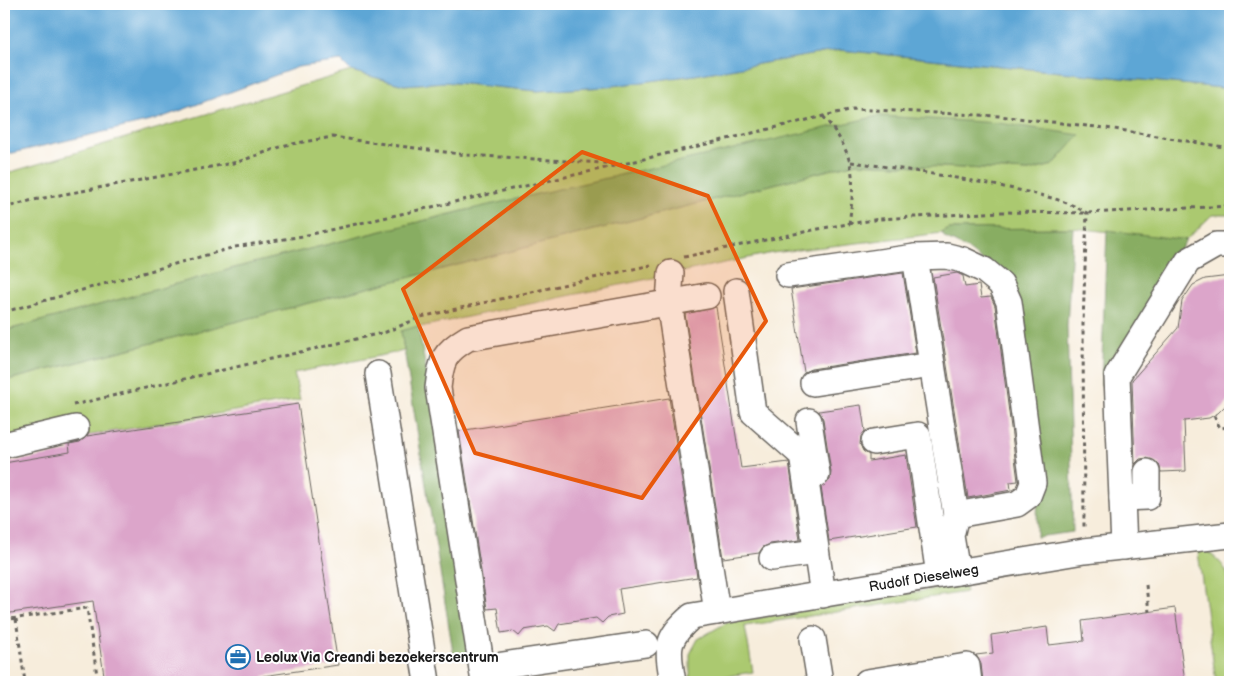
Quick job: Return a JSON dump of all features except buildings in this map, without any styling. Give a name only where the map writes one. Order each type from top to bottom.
[{"type":"street","points":[[1124,547],[1117,376],[1188,261],[1216,246],[1230,245]]},
{"type":"street","points":[[788,274],[915,258],[947,256],[963,260],[984,270],[1001,284],[1010,302],[1034,474],[1033,483],[1028,496],[1017,504],[956,515]]},
{"type":"street","points":[[915,258],[956,515],[951,536],[948,574]]},
{"type":"street","points":[[669,265],[669,302],[718,612]]},
{"type":"street","points":[[736,291],[753,412],[802,455],[816,552],[829,594]]},
{"type":"street","points":[[646,644],[483,675],[438,388],[440,368],[450,348],[468,338],[707,296]]},
{"type":"street","points":[[813,382],[932,364]]},
{"type":"street","points":[[378,374],[427,682]]},
{"type":"street","points":[[4,445],[73,417]]},
{"type":"street","points":[[809,421],[829,594]]},
{"type":"street","points":[[874,442],[918,435],[948,574]]},
{"type":"street","points":[[1122,498],[1147,497],[1147,472]]},
{"type":"street","name":"Rudolf Dieselweg","points":[[673,682],[668,653],[676,630],[692,616],[1084,552],[1230,535]]},
{"type":"street","points":[[772,558],[816,552]]},
{"type":"street","points":[[813,639],[820,682]]},
{"type":"street","points":[[866,682],[966,666],[969,682]]},
{"type":"path","points":[[4,312],[235,247],[302,236],[623,164],[853,109],[999,116],[1114,130],[1230,148]]},
{"type":"path","points":[[823,116],[839,135],[851,162],[852,200],[849,224]]},
{"type":"path","points":[[4,208],[33,200],[238,162],[286,145],[332,137],[468,155],[623,164]]},
{"type":"path","points":[[851,162],[963,178],[1075,205],[1087,212]]},
{"type":"path","points":[[73,417],[386,332],[421,317],[669,265],[849,224],[880,219],[991,212],[1087,212],[1230,206]]},
{"type":"path","points":[[1084,552],[1083,322],[1087,212]]},
{"type":"path","points":[[1214,416],[1220,428],[1230,427]]},
{"type":"path","points":[[1146,585],[1150,612]]},
{"type":"path","points":[[4,620],[87,608],[98,682]]},
{"type":"path","points":[[16,619],[25,682]]},
{"type":"highlighted area","points":[[582,152],[708,196],[766,321],[642,498],[475,453],[403,289]]},
{"type":"green space","points":[[840,50],[1222,88],[1230,87],[1230,215],[1212,215],[1186,240],[1073,228],[949,229],[942,233],[772,253],[401,331],[404,351],[294,373],[300,400],[80,437],[4,439],[4,381],[856,163],[1029,171],[1053,165],[1079,135],[467,210],[253,263],[4,331],[4,174],[351,71],[404,85],[444,82],[537,91],[605,87],[695,75]]},
{"type":"green space","points":[[878,116],[998,123],[1080,135],[1053,165],[1029,171],[856,163],[4,381],[4,331],[253,263],[467,210]]},
{"type":"green space","points":[[1073,228],[1067,326],[1073,532],[1037,537],[1038,457],[1012,284],[967,249],[945,238],[942,233],[949,229]]},
{"type":"green space","points":[[1107,230],[1186,240],[1112,376],[1103,386],[1101,385]]},
{"type":"green space","points":[[418,326],[479,655],[454,658],[401,331]]},
{"type":"green space","points":[[1197,545],[1222,565],[1230,582],[1230,682],[1216,682]]},
{"type":"green space","points":[[964,584],[966,592],[745,626],[753,672],[690,682],[690,654],[698,639],[726,623]]},
{"type":"water","points":[[4,4],[1230,4],[1230,87],[1222,88],[840,50],[695,75],[605,87],[537,91],[444,82],[404,85],[351,71],[341,61],[298,67],[155,120],[4,155]]},
{"type":"place","name":"Leolux Via Creandi bezoekerscentrum","points":[[238,657]]}]
